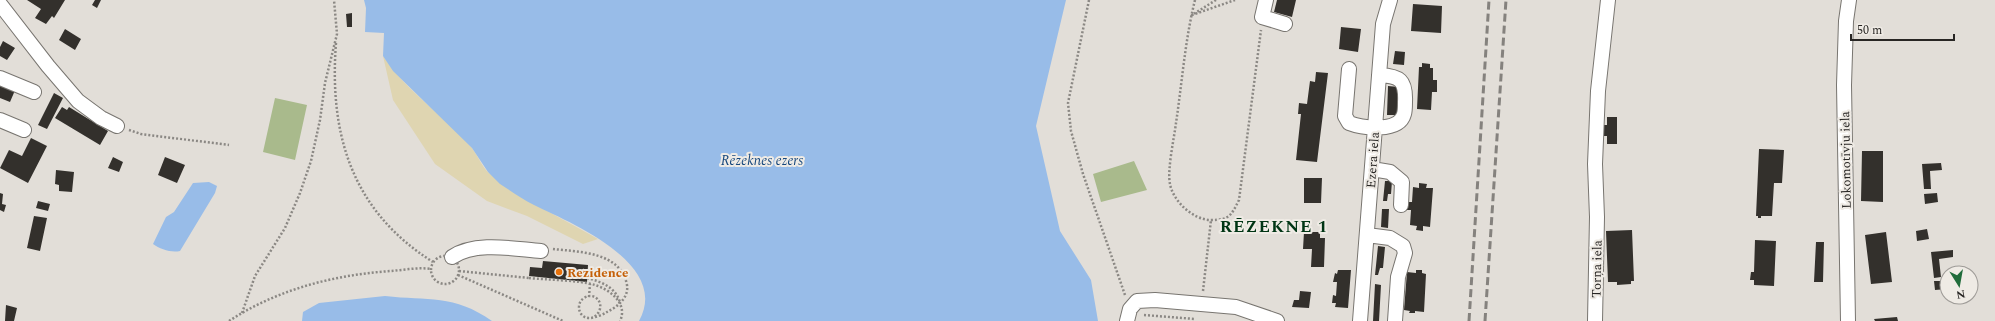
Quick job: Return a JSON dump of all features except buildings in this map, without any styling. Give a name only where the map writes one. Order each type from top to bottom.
[{"type":"street","points":[[1266,0],[1262,17],[1285,24]]},
{"type":"street","name":"Ezera iela","points":[[1360,321],[1383,24],[1390,0]]},
{"type":"street","name":"Torņa iela","points":[[1595,321],[1597,217],[1595,164],[1598,91],[1608,0]]},
{"type":"street","name":"Lokomotīvju iela","points":[[1848,321],[1844,85],[1846,21],[1850,0]]},
{"type":"street","points":[[0,4],[48,66],[78,101],[102,118],[117,126]]},
{"type":"street","points":[[1348,69],[1345,116],[1349,123],[1354,125],[1389,127],[1399,122],[1404,115],[1406,89],[1403,83],[1393,76],[1379,75]]},
{"type":"street","points":[[0,78],[34,92]]},
{"type":"street","points":[[0,120],[24,130]]},
{"type":"street","points":[[1372,169],[1390,172],[1402,182],[1401,205]]},
{"type":"street","points":[[1367,235],[1390,238],[1403,246],[1405,253],[1398,277],[1395,321]]},
{"type":"street","points":[[452,257],[480,248],[541,251]]},
{"type":"street","points":[[1133,315],[1138,301],[1155,300],[1236,307],[1277,321]]},
{"type":"path","points":[[334,0],[337,34],[334,66],[335,106],[344,148],[360,189],[370,205],[401,238],[433,262],[431,269],[434,280],[439,283],[450,283],[458,275],[459,271],[590,284],[608,291],[620,302]]},
{"type":"path","points":[[1089,0],[1068,103],[1071,131],[1083,174],[1133,315],[1200,319]]},
{"type":"path","points":[[1195,0],[1171,154],[1170,184],[1176,198],[1190,213],[1206,220],[1223,220],[1232,214],[1239,200],[1262,25]]},
{"type":"path","points":[[1192,15],[1216,0]]},
{"type":"path","points":[[1192,15],[1235,0]]},
{"type":"path","points":[[242,313],[255,276],[284,228],[300,193],[311,161],[320,120],[325,83],[337,34]]},
{"type":"path","points":[[117,126],[141,134],[229,145]]},
{"type":"path","points":[[1202,303],[1211,220]]},
{"type":"path","points":[[541,251],[549,249],[595,254],[607,259],[621,271],[626,278],[627,288],[624,299],[610,310],[594,317],[588,318],[583,316],[579,311],[581,300],[589,297],[596,298],[600,303],[598,314],[594,317]]},
{"type":"path","points":[[229,321],[261,302],[289,291],[325,280],[375,272],[431,269]]},
{"type":"path","points":[[458,275],[563,321]]},
{"type":"path","points":[[587,278],[609,286],[615,293],[620,302],[622,315],[620,321]]},
{"type":"path","points":[[589,297],[590,284]]},
{"type":"green space","points":[[275,98],[307,105],[295,160],[263,152]]},
{"type":"green space","points":[[1134,161],[1147,190],[1101,202],[1093,174]]},
{"type":"sand","points":[[383,56],[403,81],[472,148],[484,168],[489,173],[528,200],[598,239],[583,244],[527,216],[487,201],[435,164],[393,100]]},
{"type":"water","name":"Rēzeknes ezers","points":[[364,0],[1066,0],[1036,126],[1060,231],[1091,280],[1098,321],[639,321],[645,300],[641,281],[630,264],[612,248],[592,235],[530,203],[500,184],[488,172],[472,148],[393,71],[383,56],[384,33],[365,32],[366,8]]},
{"type":"water","points":[[209,182],[217,186],[215,193],[180,251],[166,250],[153,244],[166,217],[174,212],[193,183]]},
{"type":"water","points":[[385,296],[440,300],[453,303],[465,306],[478,312],[492,321],[302,321],[303,312],[319,303]]},
{"type":"railway","points":[[1469,321],[1489,0]]},
{"type":"railway","points":[[1485,321],[1506,0]]},
{"type":"place","name":"Rezidence","points":[[559,272]]},
{"type":"district","name":"RĒZEKNE 1","points":[[1274,226]]}]
